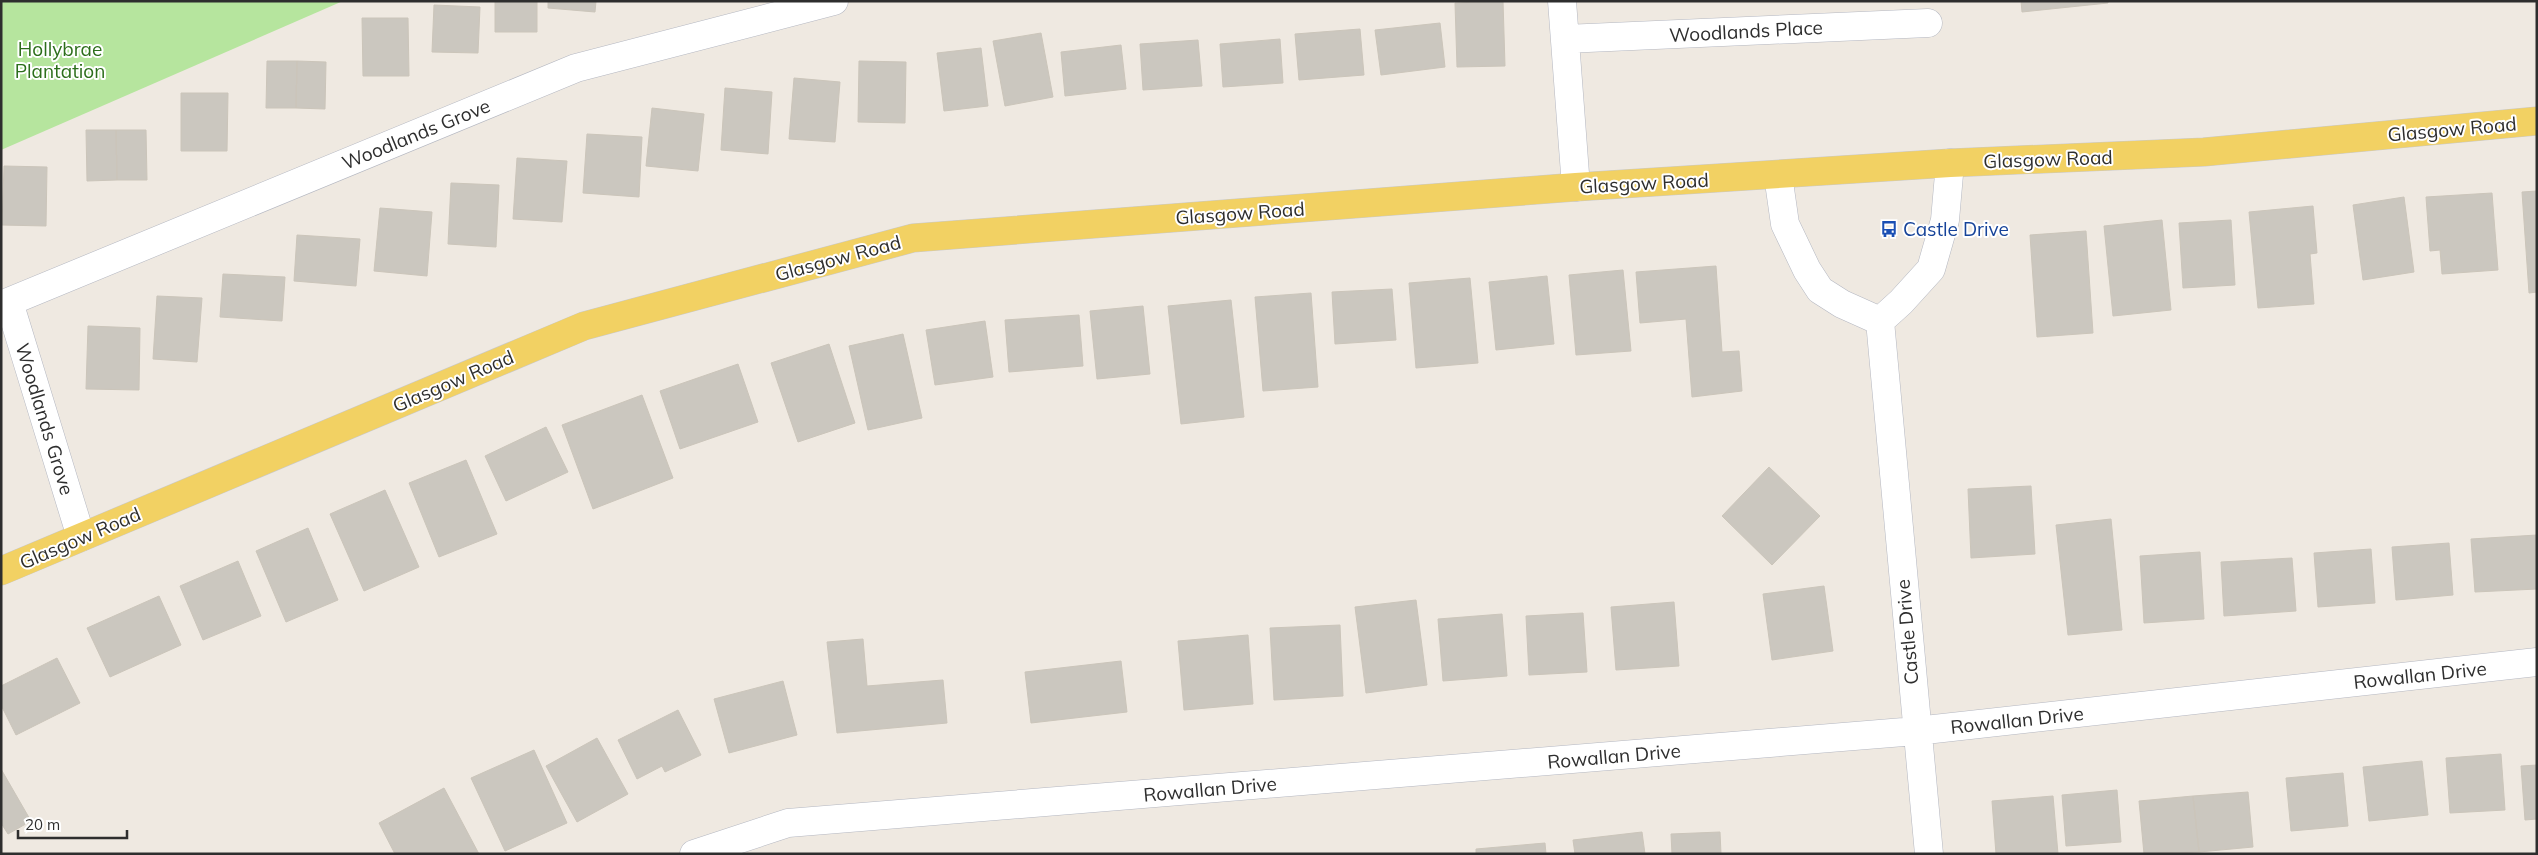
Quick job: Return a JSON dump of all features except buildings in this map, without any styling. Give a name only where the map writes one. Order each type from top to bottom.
[{"type":"main road","name":"Glasgow Road","points":[[1,571],[584,326],[913,238],[1576,187],[1950,163],[2204,152],[2537,121]]},
{"type":"street","name":"Woodlands Grove","points":[[81,537],[5,303],[576,68],[834,1]]},
{"type":"street","points":[[1562,1],[1576,187]]},
{"type":"street","name":"Woodlands Place","points":[[1565,39],[1928,23]]},
{"type":"street","points":[[1778,175],[1785,224],[1807,270],[1820,290],[1842,304],[1880,321],[1901,302],[1931,269],[1944,220],[1950,163]]},
{"type":"street","name":"Castle Drive","points":[[1880,321],[1916,731],[1929,854]]},
{"type":"street","name":"Rowallan Drive","points":[[694,854],[788,823],[1916,731],[2537,662]]},
{"type":"green space","name":"Hollybrae Plantation","points":[[1,1],[343,1],[1,150]]},
{"type":"place","name":"Castle Drive","points":[[1889,229]]}]
